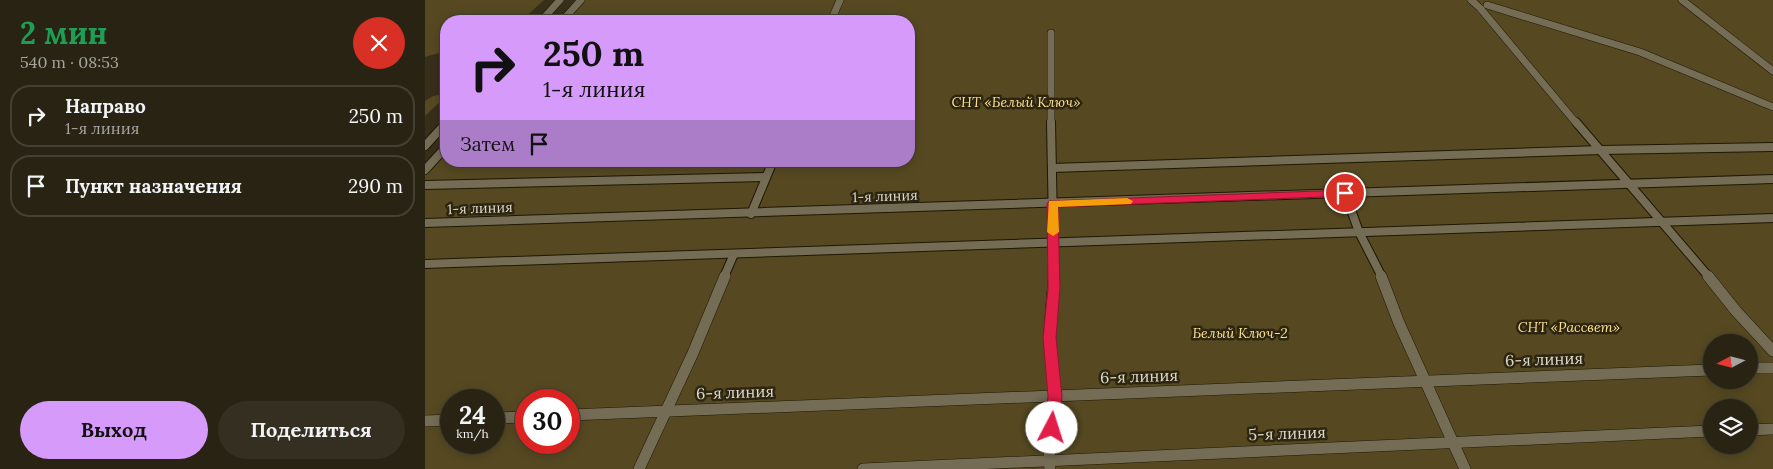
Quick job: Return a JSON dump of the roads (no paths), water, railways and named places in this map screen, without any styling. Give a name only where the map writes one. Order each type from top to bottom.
[{"type":"street","points":[[546,15],[560,0]]},
{"type":"street","points":[[567,15],[581,0]]},
{"type":"street","points":[[834,15],[840,0]]},
{"type":"street","points":[[1471,0],[1480,8],[1630,184],[1736,311],[1773,351]]},
{"type":"street","points":[[1681,0],[1773,71]]},
{"type":"street","points":[[1487,4],[1641,52],[1773,107]]},
{"type":"street","points":[[1050,464],[1055,396],[1049,338],[1054,288],[1051,33]]},
{"type":"street","points":[[425,146],[440,130]]},
{"type":"street","points":[[1053,168],[1601,150],[1773,147]]},
{"type":"street","points":[[425,170],[440,153]]},
{"type":"street","points":[[751,214],[770,167]]},
{"type":"street","points":[[425,185],[766,177]]},
{"type":"street","name":"1-я линия","points":[[425,223],[751,214],[1773,179]]},
{"type":"street","points":[[1345,193],[1359,232],[1381,275],[1399,323],[1465,469]]},
{"type":"street","points":[[425,264],[1773,218]]},
{"type":"street","points":[[639,469],[693,353],[734,254]]},
{"type":"street","points":[[1758,368],[1773,368]]},
{"type":"street","name":"6-я линия","points":[[580,415],[1703,370]]},
{"type":"street","points":[[425,421],[440,420]]},
{"type":"street","points":[[1758,430],[1773,429]]},
{"type":"street","name":"5-я линия","points":[[863,469],[1050,464],[1703,432]]},
{"type":"park label","name":"СНТ «Белый Ключ»","points":[[1016,102]]},
{"type":"park label","name":"СНТ «Рассвет»","points":[[1569,327]]},
{"type":"park label","name":"Белый Ключ-2","points":[[1240,333]]}]
